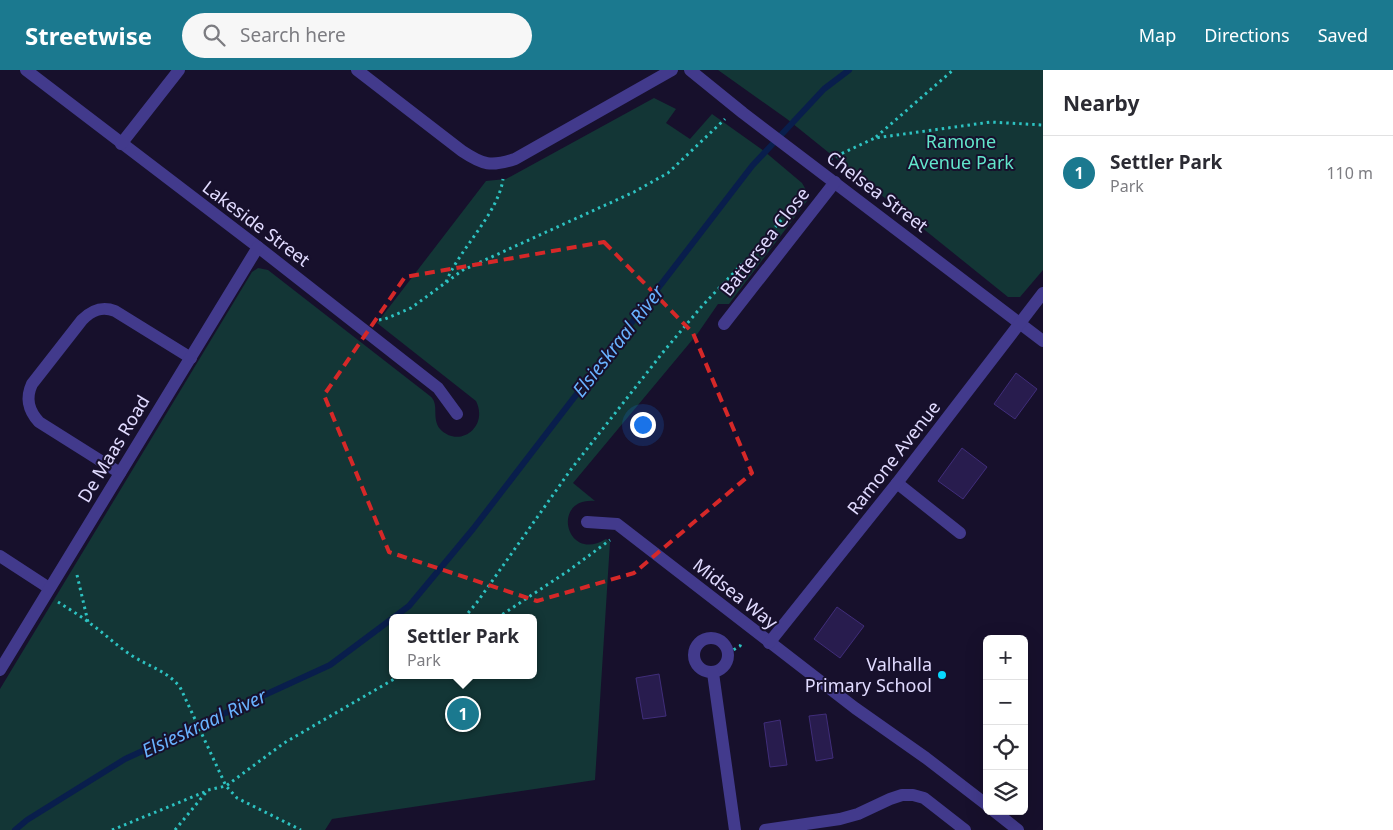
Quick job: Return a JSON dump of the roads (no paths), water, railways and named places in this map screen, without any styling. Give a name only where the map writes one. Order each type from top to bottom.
[{"type":"street","name":"Lakeside Street","points":[[26,70],[258,247],[438,388],[457,414]]},
{"type":"street","points":[[121,144],[179,70]]},
{"type":"street","points":[[357,70],[468,155],[481,162],[494,164],[515,158],[672,70]]},
{"type":"street","name":"Chelsea Street","points":[[690,70],[743,113],[1043,341]]},
{"type":"street","name":"Battersea Close","points":[[724,324],[835,182]]},
{"type":"street","name":"De Maas Road","points":[[0,670],[258,247]]},
{"type":"street","name":"Ramone Avenue","points":[[770,643],[897,483],[1043,293]]},
{"type":"street","points":[[120,473],[39,422],[30,410],[28,397],[32,384],[82,320],[88,314],[101,309],[115,312],[191,358]]},
{"type":"street","points":[[897,483],[960,533]]},
{"type":"street","name":"Midsea Way","points":[[587,522],[617,524],[855,708],[926,758],[983,803]]},
{"type":"street","points":[[0,556],[50,588]]},
{"type":"street","points":[[715,638],[726,646],[728,660],[724,666],[713,673],[700,669],[693,658],[697,644],[702,640],[715,638]]},
{"type":"street","points":[[713,673],[735,830]]},
{"type":"street","points":[[765,830],[840,819],[858,814],[902,795],[924,798],[965,830]]},
{"type":"street","points":[[999,815],[1018,830]]},
{"type":"waterway","name":"Elsieskraal River","points":[[398,614],[409,606],[473,529],[752,166],[824,89],[849,70]]},
{"type":"waterway","name":"Elsieskraal River","points":[[15,830],[27,820],[125,759],[330,665],[389,621]]},
{"type":"place","name":"Valhalla Primary School","points":[[942,675]]},
{"type":"place","name":"Settler Park","points":[[463,714]]},
{"type":"park label","name":"Ramone Avenue Park","points":[[961,152]]}]
